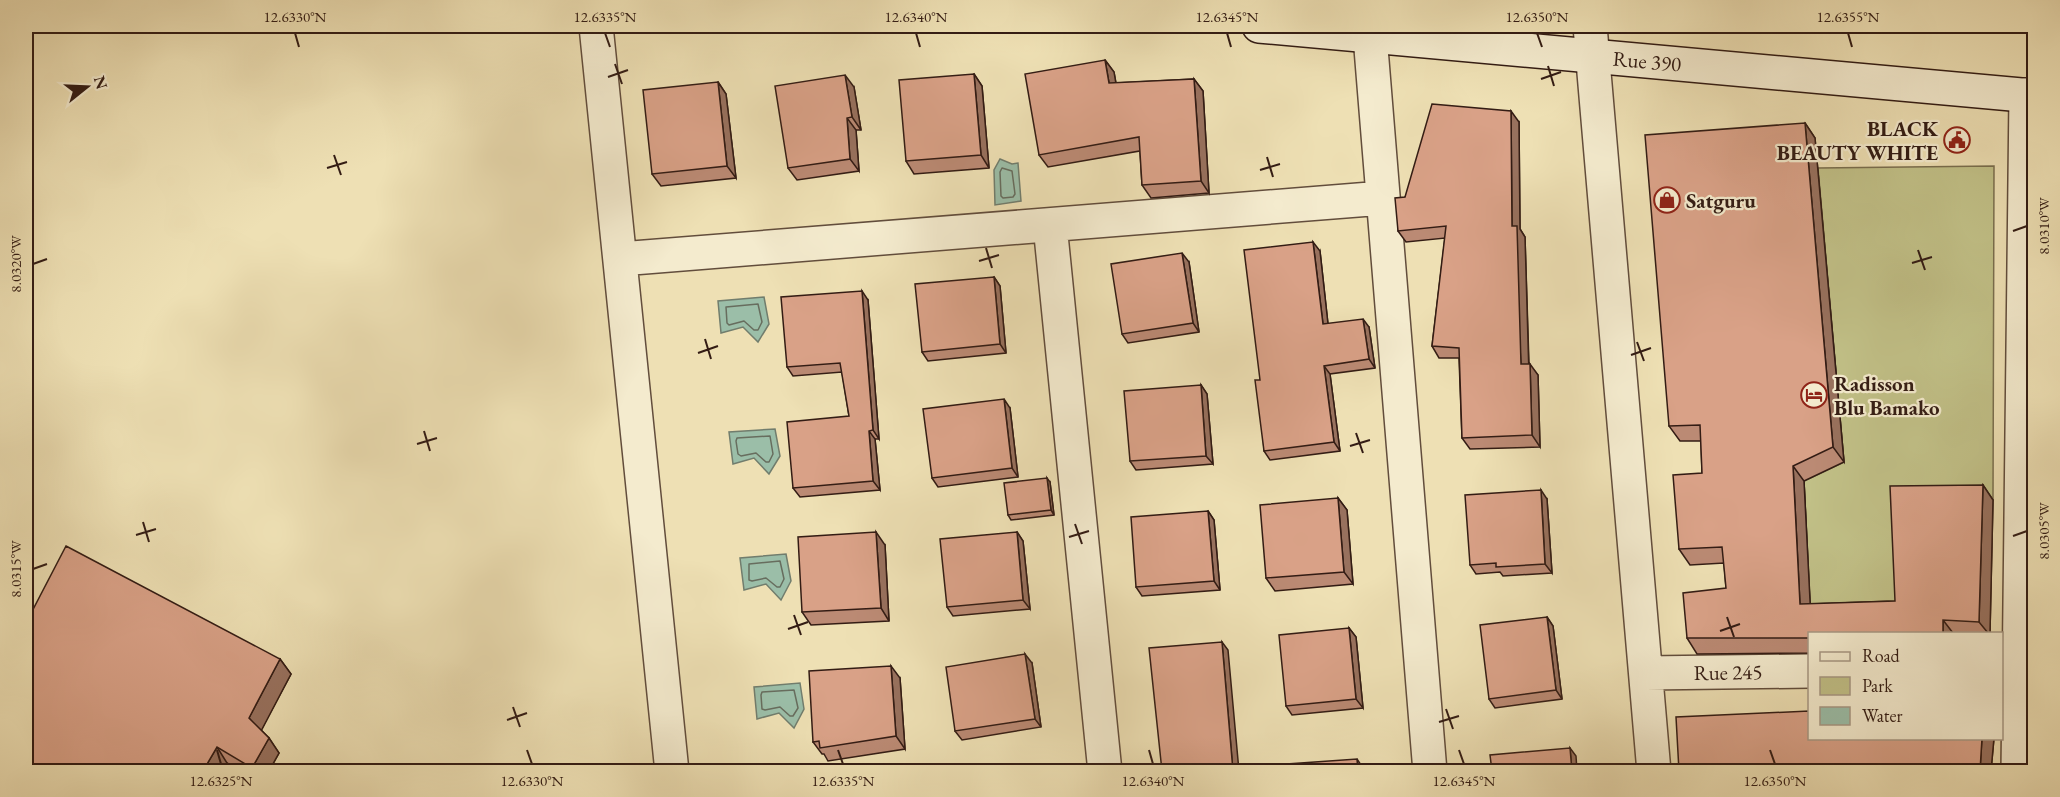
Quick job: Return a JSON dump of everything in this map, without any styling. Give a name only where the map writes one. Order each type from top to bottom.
[{"type":"street","points":[[596,26],[672,771]]},
{"type":"street","name":"Rue 390","points":[[1259,26],[1370,36],[1591,41],[2030,96]]},
{"type":"street","points":[[1370,36],[1430,771]]},
{"type":"street","points":[[1591,41],[1654,771]]},
{"type":"street","points":[[2018,771],[2030,96]]},
{"type":"street","points":[[620,259],[1383,198]]},
{"type":"street","points":[[1050,225],[1105,771]]},
{"type":"street","name":"Rue 245","points":[[1646,673],[1808,671]]},
{"type":"green space","points":[[1994,166],[1993,500],[1905,616],[1811,620],[1804,481],[1844,462],[1818,168]]},
{"type":"water","points":[[1000,159],[1012,164],[1018,163],[1021,201],[995,205],[994,170]]},
{"type":"water","points":[[764,297],[769,324],[758,342],[743,327],[721,333],[718,301]]},
{"type":"water","points":[[775,429],[780,456],[769,474],[754,458],[733,464],[729,432]]},
{"type":"water","points":[[786,554],[791,581],[781,600],[766,584],[744,590],[740,558]]},
{"type":"water","points":[[800,683],[804,709],[794,728],[779,713],[757,719],[754,687]]},
{"type":"building","points":[[1105,60],[1109,83],[1194,79],[1201,181],[1142,185],[1139,137],[1039,155],[1025,74]]},
{"type":"building","points":[[974,74],[981,155],[906,161],[899,80]]},
{"type":"building","points":[[845,75],[852,117],[847,118],[850,159],[788,168],[775,86]]},
{"type":"building","points":[[718,82],[727,166],[652,174],[643,90]]},
{"type":"building","points":[[1432,104],[1511,111],[1512,226],[1517,226],[1521,364],[1530,364],[1532,435],[1462,438],[1459,348],[1432,346],[1446,226],[1398,231],[1395,198],[1405,197]]},
{"type":"building","points":[[1805,123],[1833,447],[1793,466],[1800,604],[1895,601],[1890,486],[1983,485],[1979,622],[1943,620],[1943,632],[1808,632],[1808,638],[1687,638],[1683,593],[1726,588],[1722,547],[1679,549],[1673,475],[1702,473],[1700,425],[1669,426],[1645,135]]},
{"type":"building","points":[[1313,242],[1323,324],[1363,319],[1369,359],[1324,366],[1334,442],[1264,451],[1255,380],[1260,380],[1244,250]]},
{"type":"building","points":[[1182,253],[1193,323],[1122,334],[1111,264]]},
{"type":"building","points":[[994,277],[1000,344],[922,352],[915,284]]},
{"type":"building","points":[[862,291],[873,430],[869,431],[873,481],[793,488],[787,422],[849,416],[840,363],[787,367],[781,297]]},
{"type":"building","points":[[1201,385],[1206,456],[1130,461],[1124,391]]},
{"type":"building","points":[[1004,399],[1012,468],[932,478],[923,409]]},
{"type":"building","points":[[1047,478],[1051,510],[1008,515],[1004,483]]},
{"type":"building","points":[[1541,490],[1545,564],[1496,567],[1496,563],[1470,565],[1465,495]]},
{"type":"building","points":[[1338,498],[1344,572],[1266,578],[1260,505]]},
{"type":"building","points":[[1208,511],[1214,581],[1136,587],[1131,517]]},
{"type":"building","points":[[876,532],[881,608],[802,612],[798,537]]},
{"type":"building","points":[[1017,532],[1023,600],[947,607],[940,539]]},
{"type":"building","points":[[66,546],[280,659],[249,718],[269,738],[252,768],[217,747],[203,771],[26,771],[26,623]]},
{"type":"building","points":[[1547,617],[1556,690],[1489,699],[1480,625]]},
{"type":"building","points":[[1349,628],[1356,699],[1286,706],[1279,635]]},
{"type":"building","points":[[1222,642],[1233,771],[1162,771],[1149,648]]},
{"type":"building","points":[[1025,654],[1035,719],[955,731],[946,667]]},
{"type":"building","points":[[891,666],[896,736],[820,748],[819,741],[813,742],[809,671]]},
{"type":"building","points":[[1808,711],[1808,740],[1982,740],[1980,771],[1904,771],[1841,767],[1841,771],[1679,771],[1676,717]]},
{"type":"building","points":[[1570,748],[1572,771],[1492,771],[1490,755]]},
{"type":"building","points":[[1357,759],[1358,771],[1288,771],[1287,764]]},
{"type":"place","name":"BLACK BEAUTY WHITE","points":[[1957,140]]},
{"type":"place","name":"Satguru","points":[[1667,200]]},
{"type":"place","name":"Radisson Blu Bamako","points":[[1814,395]]}]
